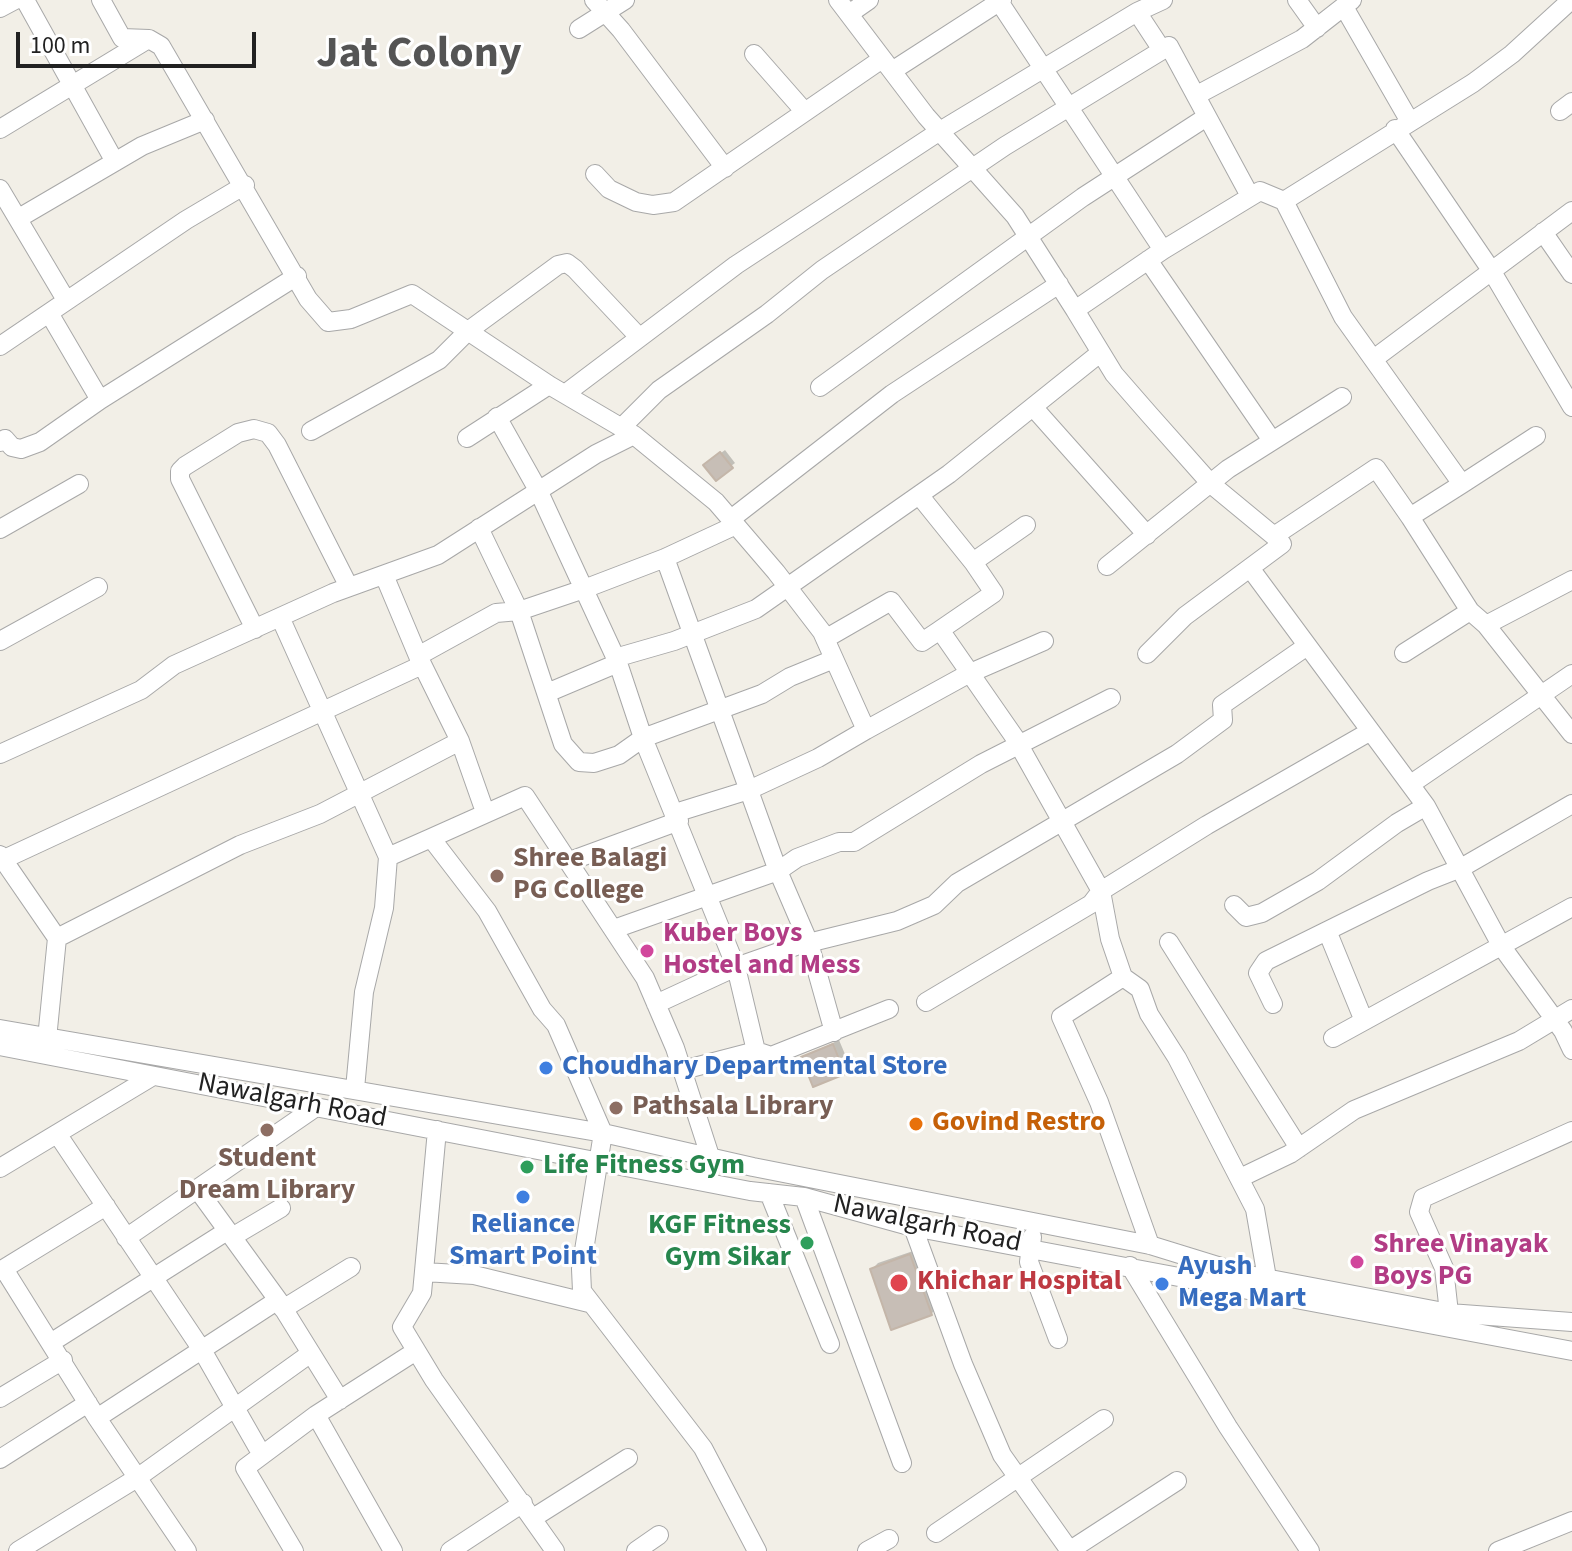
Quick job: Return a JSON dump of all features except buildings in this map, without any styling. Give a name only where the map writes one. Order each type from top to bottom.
[{"type":"street","points":[[0,8],[15,0]]},
{"type":"street","points":[[25,0],[115,162]]},
{"type":"street","points":[[101,0],[122,38],[149,39],[161,46],[245,185],[308,299],[328,322],[351,319],[412,294],[557,389],[628,431],[716,502],[788,589],[825,639],[866,730]]},
{"type":"street","points":[[579,29],[600,6],[625,0]]},
{"type":"street","points":[[869,0],[843,7],[940,131],[975,167],[1028,236],[1100,353],[1211,484],[1282,544],[1185,616],[1147,654]]},
{"type":"street","points":[[467,438],[497,417],[557,389],[639,337],[736,265],[940,131],[1137,12],[1163,0]]},
{"type":"street","points":[[1297,0],[1317,28]]},
{"type":"street","points":[[1284,201],[1473,83],[1512,54],[1551,7],[1571,0]]},
{"type":"street","points":[[595,174],[609,189],[653,205],[674,202],[805,112],[1000,1],[1113,178],[1156,255],[1271,439]]},
{"type":"street","points":[[1197,95],[1302,39],[1348,3],[1402,125],[1572,407]]},
{"type":"street","points":[[600,6],[725,168]]},
{"type":"street","points":[[1137,12],[1162,50]]},
{"type":"street","points":[[0,129],[149,39]]},
{"type":"street","points":[[0,754],[141,690],[174,665],[349,587],[438,555],[628,431],[659,390],[708,352],[975,167],[1169,46],[1197,95],[1205,118],[1250,196]]},
{"type":"street","points":[[754,54],[805,112]]},
{"type":"street","points":[[820,387],[1143,154],[1205,118]]},
{"type":"street","points":[[19,218],[165,134],[205,120]]},
{"type":"street","points":[[0,346],[245,185]]},
{"type":"street","points":[[0,189],[66,300]]},
{"type":"street","points":[[1075,310],[1250,196],[1260,191],[1284,201],[1343,317],[1462,484]]},
{"type":"street","points":[[1375,358],[1572,211]]},
{"type":"street","points":[[1543,232],[1572,274]]},
{"type":"street","points":[[311,431],[439,360],[468,331],[549,270],[567,263],[639,337]]},
{"type":"street","points":[[2,437],[12,447],[28,448],[297,276]]},
{"type":"street","points":[[47,1039],[57,938],[1,858],[324,709],[420,661],[496,613],[519,611],[665,558],[733,522],[892,394],[1059,284]]},
{"type":"street","points":[[49,313],[100,400]]},
{"type":"street","points":[[547,693],[616,660],[756,609],[919,495],[1100,353]]},
{"type":"street","points":[[1107,566],[1271,439],[1342,397]]},
{"type":"street","points":[[1033,407],[1147,535]]},
{"type":"street","points":[[497,417],[538,490],[616,660],[643,738],[736,967],[756,1051]]},
{"type":"street","points":[[255,629],[180,479],[180,471],[185,466],[238,433],[254,429],[268,433],[277,445],[349,587]]},
{"type":"street","points":[[1410,517],[1536,436]]},
{"type":"street","points":[[1274,536],[1376,468],[1470,611],[1486,625],[1572,734]]},
{"type":"street","points":[[0,529],[79,484]]},
{"type":"street","points":[[825,639],[891,601],[922,642],[994,593],[919,495]]},
{"type":"street","points":[[973,562],[1026,525]]},
{"type":"street","points":[[479,528],[519,611],[563,744],[579,762],[594,763],[619,755],[643,738],[781,685],[790,677],[834,659]]},
{"type":"street","points":[[665,558],[690,635],[778,871],[809,943],[834,1032]]},
{"type":"street","points":[[1250,568],[1426,806],[1502,947],[1572,1050]]},
{"type":"street","points":[[384,575],[420,661],[460,741],[485,812]]},
{"type":"street","points":[[1486,625],[1572,580]]},
{"type":"street","points":[[0,641],[98,587]]},
{"type":"street","points":[[1404,653],[1470,611]]},
{"type":"street","points":[[280,617],[388,857],[384,908],[364,992],[355,1089]]},
{"type":"street","points":[[940,630],[1019,744],[1101,891],[1110,939],[1123,977],[1140,989],[1149,1014],[1177,1058],[1255,1209],[1267,1278]]},
{"type":"street","points":[[570,861],[749,790],[818,758],[968,674],[1044,641]]},
{"type":"street","points":[[656,1004],[736,967],[809,943],[897,921],[934,905],[957,883],[1177,754],[1223,720],[1222,705],[1307,646]]},
{"type":"street","points":[[1411,784],[1572,674]]},
{"type":"street","points":[[614,929],[778,871],[797,858],[825,847],[839,842],[854,842],[1019,744],[1111,698]]},
{"type":"street","points":[[926,1002],[1091,904],[1101,891],[1369,732]]},
{"type":"street","points":[[57,938],[240,845],[320,814],[460,741]]},
{"type":"street","points":[[388,857],[525,796],[645,978],[683,1070],[710,1156]]},
{"type":"street","points":[[1273,1004],[1258,973],[1260,965],[1384,902],[1461,868],[1572,804]]},
{"type":"street","points":[[1234,905],[1246,917],[1262,913],[1318,881],[1397,823],[1426,806]]},
{"type":"street","points":[[431,838],[487,911],[542,1009],[556,1025],[603,1133],[596,1159],[580,1284],[589,1303],[612,1326],[703,1448],[757,1551]]},
{"type":"street","points":[[1333,1038],[1572,907]]},
{"type":"street","points":[[1328,933],[1364,1021]]},
{"type":"street","points":[[1169,942],[1299,1148]]},
{"type":"street","points":[[1123,977],[1061,1017],[1070,1044],[1099,1102],[1150,1245]]},
{"type":"street","points":[[683,1070],[756,1051],[771,1056],[889,1009]]},
{"type":"street","points":[[1240,1178],[1299,1148],[1354,1110],[1519,1041],[1572,1009]]},
{"type":"street","points":[[0,1029],[603,1133],[1150,1245],[1267,1278],[1449,1313],[1572,1322]]},
{"type":"street","name":"Nawalgarh Road","points":[[0,1046],[769,1193],[804,1197],[913,1227],[1572,1351]]},
{"type":"street","points":[[0,1168],[153,1076]]},
{"type":"street","points":[[126,1238],[316,1107]]},
{"type":"street","points":[[437,1130],[422,1293],[402,1327],[555,1551]]},
{"type":"street","points":[[1449,1313],[1444,1268],[1419,1212],[1423,1198],[1572,1131]]},
{"type":"street","points":[[58,1135],[202,1350],[262,1455]]},
{"type":"street","points":[[198,1190],[281,1304],[340,1400]]},
{"type":"street","points":[[769,1193],[830,1344]]},
{"type":"street","points":[[804,1197],[902,1463]]},
{"type":"street","points":[[106,1206],[2,1270],[52,1342],[179,1548]]},
{"type":"street","points":[[52,1342],[151,1277],[281,1208]]},
{"type":"street","points":[[1037,1223],[1029,1247],[1032,1272],[1058,1339]]},
{"type":"street","points":[[913,1227],[963,1364],[1002,1455],[1070,1551],[1177,1481]]},
{"type":"street","points":[[1130,1266],[1228,1427],[1310,1551]]},
{"type":"street","points":[[0,1459],[351,1267]]},
{"type":"street","points":[[424,1272],[474,1275],[589,1303]]},
{"type":"street","points":[[294,1551],[245,1468],[316,1415],[416,1351]]},
{"type":"street","points":[[18,1551],[137,1478],[311,1353]]},
{"type":"street","points":[[0,1398],[63,1360]]},
{"type":"street","points":[[316,1415],[393,1551]]},
{"type":"street","points":[[936,1533],[1019,1480],[1104,1419]]},
{"type":"street","points":[[450,1551],[628,1458]]},
{"type":"street","points":[[1498,1551],[1572,1521]]},
{"type":"street","points":[[636,1551],[659,1535]]},
{"type":"street","points":[[867,1551],[889,1539]]},
{"type":"place","name":"Shree Balagi PG College","points":[[497,876]]},
{"type":"place","name":"Kuber Boys Hostel and Mess","points":[[647,951]]},
{"type":"place","name":"Choudhary Departmental Store","points":[[546,1068]]},
{"type":"place","name":"Pathsala Library","points":[[616,1108]]},
{"type":"place","name":"Govind Restro","points":[[916,1124]]},
{"type":"place","name":"Student Dream Library","points":[[267,1130]]},
{"type":"place","name":"Life Fitness Gym","points":[[527,1167]]},
{"type":"place","name":"Reliance Smart Point","points":[[523,1197]]},
{"type":"place","name":"KGF Fitness Gym Sikar","points":[[807,1243]]},
{"type":"place","name":"Shree Vinayak Boys PG","points":[[1357,1262]]},
{"type":"place","name":"Khichar Hospital","points":[[899,1283]]},
{"type":"place","name":"Ayush Mega Mart","points":[[1162,1284]]},
{"type":"district","name":"Jat Colony","points":[[419,56]]}]
